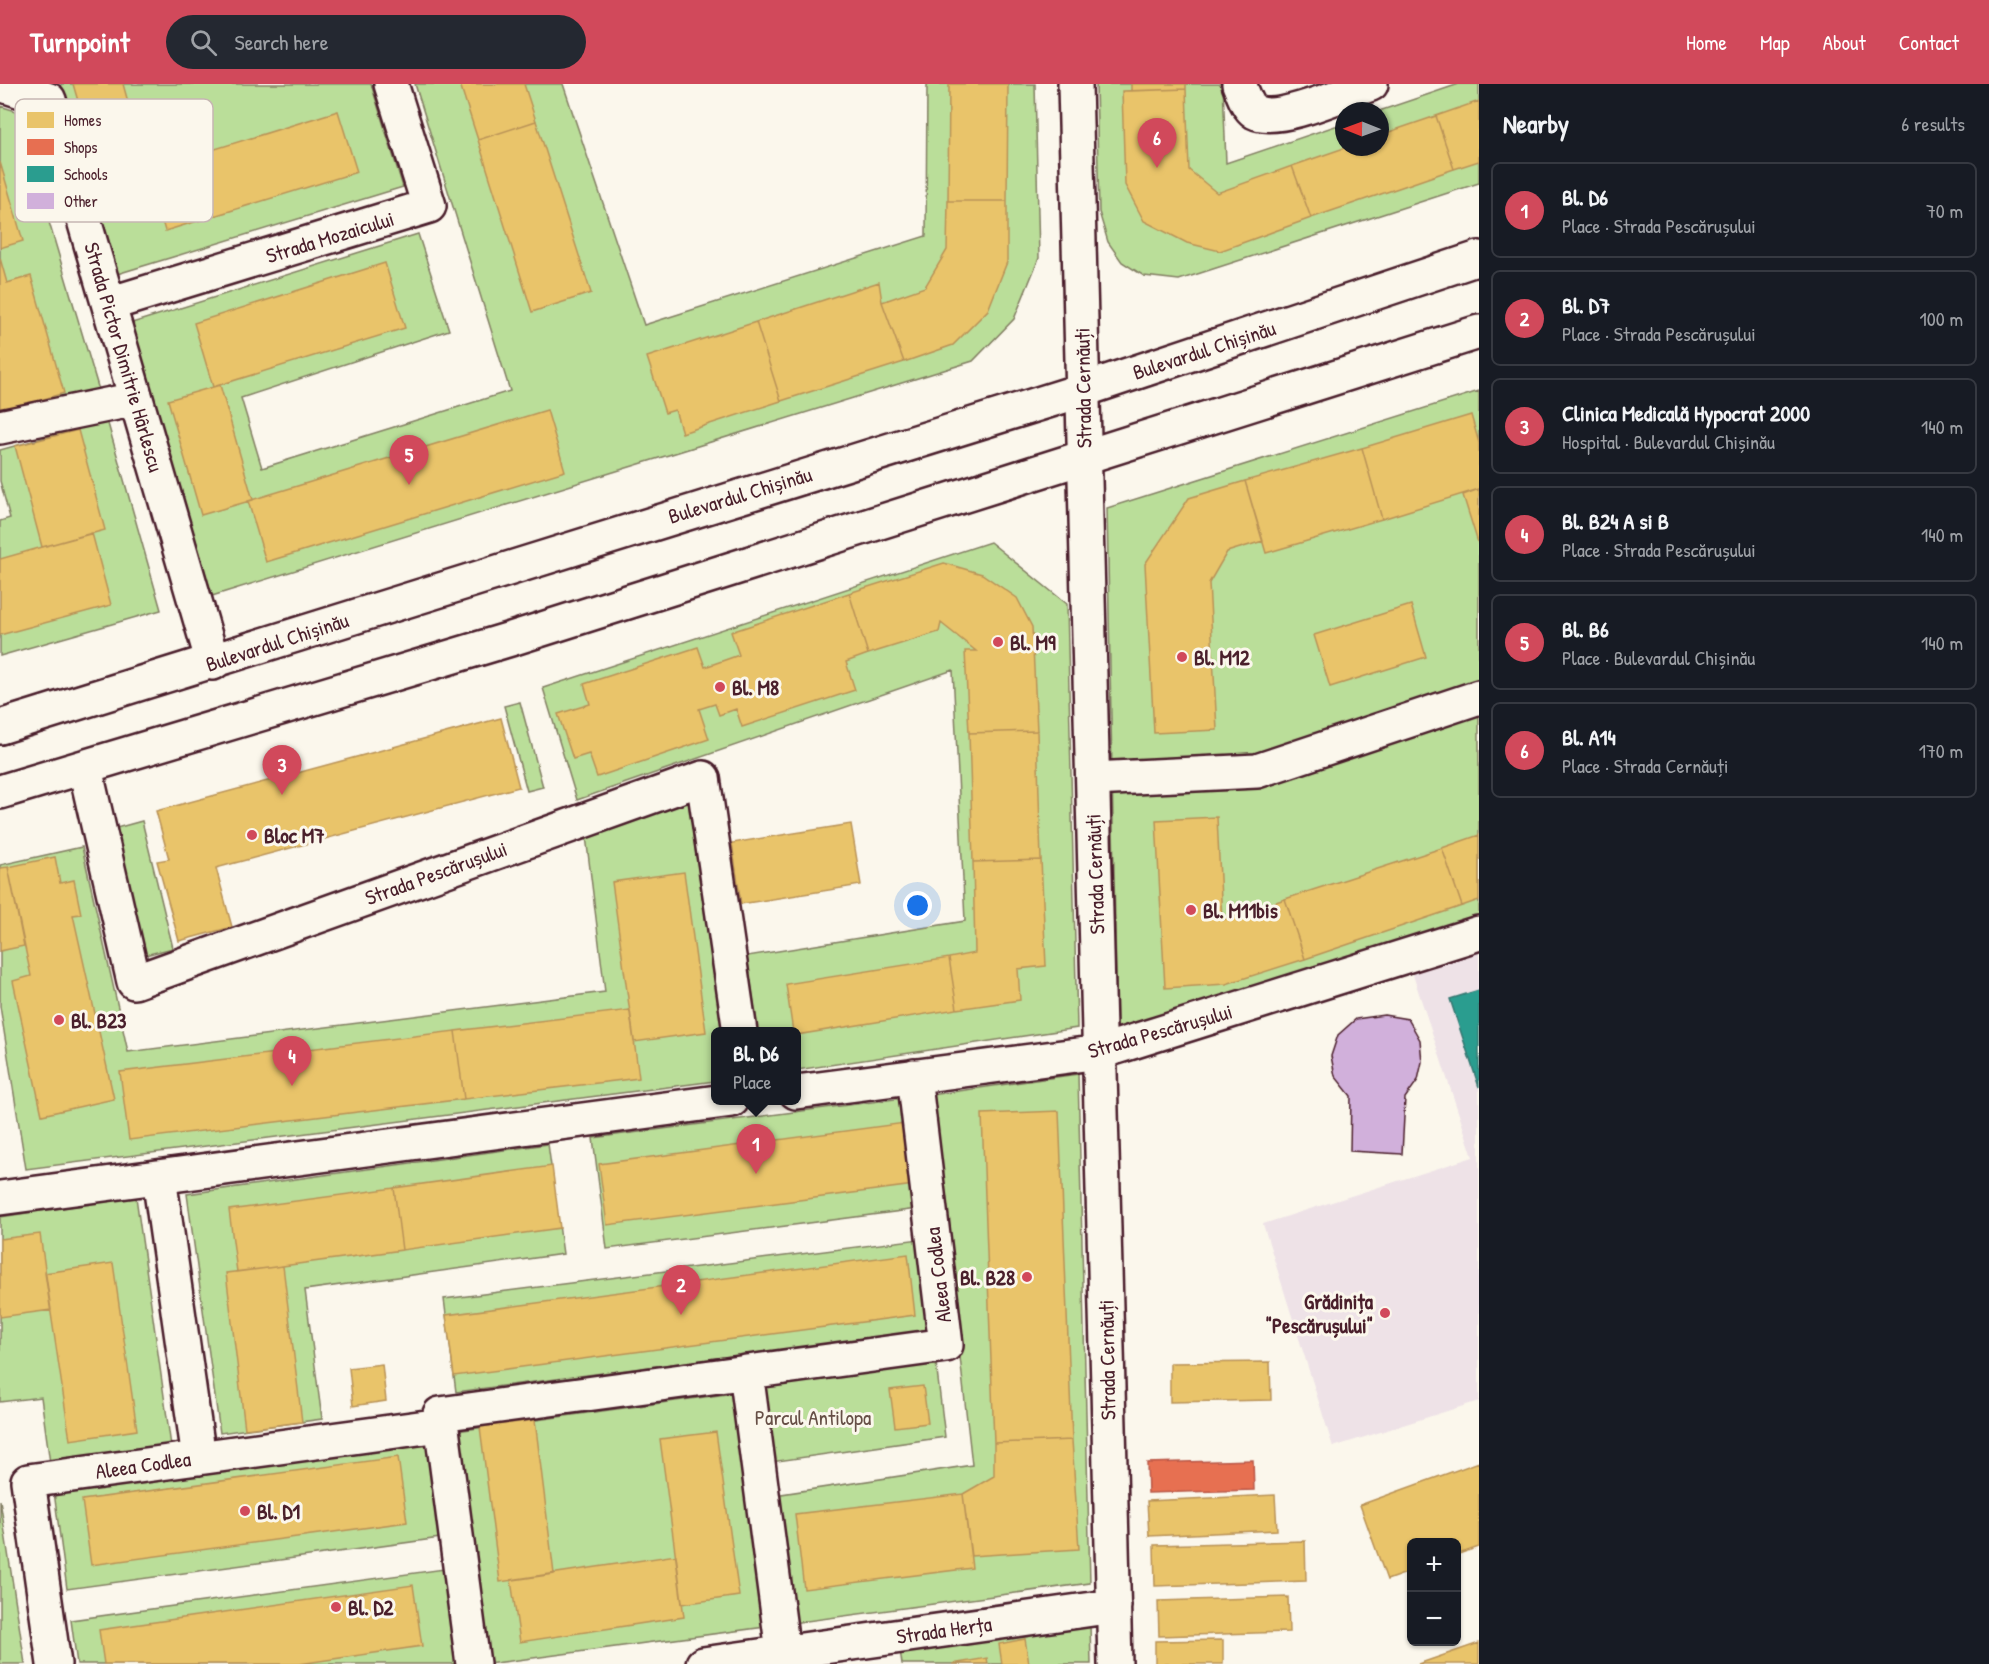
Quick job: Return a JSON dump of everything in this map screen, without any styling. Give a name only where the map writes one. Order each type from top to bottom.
[{"type":"street","name":"Strada Pictor Dimitrie Hârlescu","points":[[0,84],[46,99]]},
{"type":"street","name":"Strada Mozaicului","points":[[109,304],[429,206],[391,84]]},
{"type":"street","name":"Strada Cernăuți","points":[[1075,84],[1115,1664]]},
{"type":"street","points":[[1239,84],[1245,99],[1255,111],[1268,115],[1284,114],[1371,84]]},
{"type":"street","name":"Strada Pictor Dimitrie Hârlescu","points":[[85,222],[213,663]]},
{"type":"street","name":"Bulevardul Chișinău","points":[[0,727],[213,663],[659,520],[1083,390],[1479,258]]},
{"type":"street","points":[[0,792],[514,638],[1479,332]]},
{"type":"street","points":[[0,427],[136,399]]},
{"type":"street","points":[[1092,779],[1257,771],[1479,697]]},
{"type":"street","name":"Strada Pescărușului","points":[[86,768],[135,982],[703,778],[739,1027]]},
{"type":"street","name":"Strada Pescărușului","points":[[801,1091],[1100,1052],[1479,933]]},
{"type":"street","name":"Aleea Codlea","points":[[54,1664],[28,1481],[441,1425],[440,1414],[946,1345],[914,1076]]},
{"type":"street","points":[[0,1198],[711,1104]]},
{"type":"street","points":[[159,1177],[199,1458]]},
{"type":"street","points":[[746,1372],[783,1652]]},
{"type":"street","points":[[441,1425],[473,1664]]},
{"type":"street","name":"Strada Herța","points":[[703,1664],[1114,1606]]},
{"type":"shaded area","name":"Grădinița \"Pescărușului\"","points":[[1479,950],[1479,1401],[1333,1447],[1263,1224],[1473,1157],[1412,972]]},
{"type":"green space","points":[[61,84],[371,84],[403,187],[117,274],[102,222],[213,222],[213,99],[65,99]]},
{"type":"green space","points":[[415,84],[563,84],[644,325],[926,236],[927,84],[1035,84],[1039,258],[1014,319],[973,361],[212,596],[132,323],[418,234],[449,330],[241,398],[262,468],[510,391]]},
{"type":"green space","points":[[1096,84],[1223,84],[1226,163],[1335,126],[1335,156],[1389,156],[1389,108],[1459,84],[1479,84],[1479,183],[1179,280],[1144,276],[1122,262],[1108,242],[1099,212]]},
{"type":"green space","points":[[0,106],[15,111],[15,222],[49,222],[101,397],[0,418]]},
{"type":"green space","points":[[1479,391],[1479,917],[1117,1031],[1107,508]]},
{"type":"green space","points":[[107,420],[161,610],[0,656],[0,521],[10,518],[0,481],[0,450]]},
{"type":"green space","points":[[990,542],[1067,604],[1077,1028],[801,1069],[801,1027],[757,1027],[747,956],[965,921],[953,670],[577,800],[543,688]]},
{"type":"green space","points":[[520,702],[543,787],[527,791],[504,706]]},
{"type":"green space","points":[[688,800],[721,1027],[711,1027],[711,1082],[26,1169],[0,1006],[0,865],[82,847],[128,1052],[605,992],[586,836]]},
{"type":"green space","points":[[142,821],[173,948],[141,956],[109,830]]},
{"type":"green space","points":[[1078,1074],[1090,1583],[792,1623],[775,1495],[972,1465],[931,1095]]},
{"type":"green space","points":[[903,1098],[917,1209],[607,1249],[593,1138]]},
{"type":"green space","points":[[548,1144],[563,1254],[305,1290],[322,1419],[220,1433],[187,1194]]},
{"type":"green space","points":[[136,1197],[171,1446],[50,1463],[41,1397],[0,1402],[0,1217]]},
{"type":"green space","points":[[920,1239],[932,1330],[456,1392],[444,1299]]},
{"type":"green space","name":"Parcul Antilopa","points":[[936,1363],[945,1437],[771,1462],[761,1385]]},
{"type":"green space","points":[[734,1393],[765,1627],[488,1664],[456,1431]]},
{"type":"green space","points":[[427,1440],[440,1538],[67,1589],[54,1492]]},
{"type":"green space","points":[[0,1500],[25,1664],[0,1664]]},
{"type":"green space","name":"Bl. D2","points":[[444,1569],[457,1664],[77,1664],[71,1620]]},
{"type":"green space","points":[[1090,1624],[1091,1664],[902,1664],[900,1650]]},
{"type":"building: Homes","points":[[73,84],[123,84],[127,99],[77,99]]},
{"type":"building: Homes","points":[[460,84],[524,84],[536,121],[478,140]]},
{"type":"building: Homes","points":[[949,84],[1008,84],[1007,201],[948,201]]},
{"type":"building: Homes","points":[[1131,84],[1186,84],[1186,89],[1131,91]]},
{"type":"building: Homes","points":[[1186,89],[1189,170],[1217,193],[1292,166],[1311,218],[1220,251],[1187,243],[1144,221],[1125,185],[1122,91]]},
{"type":"building: Homes","points":[[1479,101],[1479,161],[1454,169],[1436,116]]},
{"type":"building: Homes","points":[[338,111],[357,172],[213,216],[213,150]]},
{"type":"building: Homes","points":[[1436,116],[1454,169],[1311,218],[1292,166],[1335,151],[1335,156],[1389,156],[1389,132]]},
{"type":"building: Homes","points":[[536,121],[591,293],[532,312],[478,140]]},
{"type":"building: Homes","points":[[0,162],[15,214],[15,222],[17,222],[23,241],[0,248]]},
{"type":"building: Homes","points":[[948,201],[1007,201],[1007,262],[988,310],[953,345],[904,362],[882,302],[925,287],[947,250]]},
{"type":"building: Homes","points":[[162,222],[194,222],[165,231]]},
{"type":"building: Homes","points":[[0,258],[7,283],[31,276],[64,393],[0,412]]},
{"type":"building: Homes","points":[[385,263],[405,328],[213,387],[194,323]]},
{"type":"building: Homes","points":[[879,282],[882,302],[904,362],[781,401],[756,322]]},
{"type":"building: Homes","points":[[756,322],[781,401],[682,433],[675,410],[665,413],[647,357]]},
{"type":"building: Homes","points":[[220,385],[253,500],[201,515],[168,400]]},
{"type":"building: Homes","points":[[547,410],[565,471],[266,562],[248,501]]},
{"type":"building: Homes","points":[[1471,415],[1479,443],[1479,489],[1382,519],[1362,448]]},
{"type":"building: Homes","points":[[78,430],[105,530],[42,547],[15,446]]},
{"type":"building: Homes","points":[[1362,448],[1382,519],[1266,553],[1245,481]]},
{"type":"building: Homes","name":"Bl. M12","points":[[1245,481],[1263,541],[1227,552],[1209,583],[1217,730],[1154,733],[1145,564],[1189,498]]},
{"type":"building: Homes","points":[[1479,489],[1479,546],[1463,495]]},
{"type":"building: Homes","points":[[92,533],[111,605],[0,635],[0,559]]},
{"type":"building: Homes","name":"Bl. M9","points":[[944,563],[982,574],[1017,598],[1032,627],[1037,731],[969,733],[965,651],[976,651],[941,623],[939,632],[868,654],[849,593]]},
{"type":"building: Homes","name":"Bl. M8","points":[[849,593],[868,654],[846,662],[855,690],[742,727],[736,709],[719,715],[715,704],[699,709],[709,739],[597,777],[589,754],[573,759],[558,714],[590,704],[584,684],[698,647],[705,667],[739,655],[731,632]]},
{"type":"building: Homes","points":[[1411,605],[1426,657],[1330,687],[1314,635]]},
{"type":"building: Homes","name":"Bloc M7","points":[[501,718],[519,787],[216,868],[232,927],[179,941],[157,861],[169,859],[156,811]]},
{"type":"building: Homes","points":[[1037,731],[1041,860],[973,862],[969,733]]},
{"type":"building: Homes","name":"Bl. M11bis","points":[[1217,817],[1222,920],[1285,899],[1305,959],[1226,984],[1165,988],[1156,820]]},
{"type":"building: Homes","points":[[851,824],[861,885],[741,904],[732,843]]},
{"type":"building: Homes","points":[[1479,835],[1479,900],[1462,906],[1442,848]]},
{"type":"building: Homes","points":[[1442,848],[1462,906],[1305,959],[1285,899]]},
{"type":"building: Homes","name":"Bl. B23","points":[[55,857],[60,883],[74,880],[81,914],[73,915],[114,1099],[42,1115],[13,981],[31,976],[8,867]]},
{"type":"building: Homes","points":[[1041,860],[1046,966],[1018,969],[1020,1000],[957,1009],[949,958],[975,953],[973,862]]},
{"type":"building: Homes","points":[[8,867],[24,946],[0,951],[0,868]]},
{"type":"building: Homes","points":[[684,872],[706,1032],[634,1042],[612,882]]},
{"type":"building: Homes","points":[[949,958],[957,1009],[801,1034],[801,1027],[792,1027],[786,984]]},
{"type":"building: Homes","points":[[630,1010],[639,1078],[464,1099],[455,1031]]},
{"type":"building: Homes","points":[[455,1031],[464,1099],[129,1140],[120,1072]]},
{"type":"building: Homes","name":"Bl. B28","points":[[1059,1111],[1072,1440],[994,1443],[982,1114]]},
{"type":"building: Homes","points":[[905,1123],[914,1185],[607,1225],[599,1164]]},
{"type":"building: Homes","points":[[552,1166],[560,1228],[402,1250],[394,1188]]},
{"type":"building: Homes","points":[[394,1188],[402,1250],[237,1272],[229,1210]]},
{"type":"building: Homes","points":[[40,1234],[51,1310],[0,1317],[0,1239]]},
{"type":"building: Homes","points":[[908,1254],[915,1315],[454,1376],[446,1315]]},
{"type":"building: Homes","points":[[113,1263],[137,1430],[70,1440],[45,1273]]},
{"type":"building: Homes","points":[[283,1266],[302,1422],[245,1429],[226,1273]]},
{"type":"building: Homes","points":[[1270,1362],[1271,1400],[1170,1402],[1170,1363]]},
{"type":"building: Homes","points":[[382,1364],[386,1401],[353,1406],[349,1368]]},
{"type":"building: Homes","points":[[923,1386],[928,1423],[895,1427],[890,1390]]},
{"type":"building: Homes","points":[[535,1420],[554,1574],[500,1582],[480,1427]]},
{"type":"building: Homes","points":[[716,1432],[739,1596],[682,1604],[660,1439]]},
{"type":"building: Homes","points":[[1072,1440],[1079,1549],[971,1556],[963,1494],[994,1476],[994,1443]]},
{"type":"building: Homes","name":"Bl. D1","points":[[398,1457],[407,1522],[91,1565],[82,1500]]},
{"type":"building: Homes","points":[[1479,1462],[1479,1547],[1461,1553],[1461,1538],[1407,1538],[1407,1573],[1387,1580],[1360,1505]]},
{"type":"building: Homes","points":[[963,1494],[972,1568],[804,1589],[795,1514]]},
{"type":"building: Homes","points":[[1275,1495],[1277,1530],[1149,1536],[1147,1501]]},
{"type":"building: Homes","points":[[1305,1541],[1306,1581],[1155,1586],[1154,1545]]},
{"type":"building: Homes","points":[[676,1555],[684,1617],[520,1642],[511,1580]]},
{"type":"building: Homes","name":"Bl. D2","points":[[413,1585],[422,1646],[299,1664],[104,1664],[99,1630]]},
{"type":"building: Homes","points":[[1288,1597],[1289,1632],[1159,1636],[1158,1601]]},
{"type":"building: Homes","points":[[1025,1639],[1029,1664],[1002,1664],[999,1644]]},
{"type":"building: Homes","points":[[1223,1640],[1223,1664],[1155,1664],[1155,1641]]},
{"type":"building: Homes","points":[[1479,1643],[1479,1664],[1418,1664]]},
{"type":"building: Homes","points":[[987,1658],[988,1664],[952,1664]]},
{"type":"building: Shops","points":[[1253,1460],[1254,1490],[1148,1493],[1147,1463]]},
{"type":"building: Schools","points":[[1479,990],[1479,1087],[1450,999]]},
{"type":"building: Other","points":[[1384,1015],[1408,1019],[1420,1040],[1422,1062],[1418,1080],[1405,1098],[1402,1154],[1350,1151],[1351,1096],[1335,1076],[1331,1056],[1338,1035],[1356,1019]]},
{"type":"place","name":"Bl. A14","points":[[1157,168]]},
{"type":"place","name":"Bl. B6","points":[[409,485]]},
{"type":"place","name":"Bl. M9","points":[[998,642]]},
{"type":"place","name":"Bl. M12","points":[[1182,657]]},
{"type":"place","name":"Bl. M8","points":[[720,687]]},
{"type":"place","name":"Clinica Medicală Hypocrat 2000","points":[[282,795]]},
{"type":"place","name":"Bloc M7","points":[[252,835]]},
{"type":"place","name":"Bl. M11bis","points":[[1191,910]]},
{"type":"place","name":"Bl. B23","points":[[59,1020]]},
{"type":"place","name":"Bl. B24 A si B","points":[[292,1086]]},
{"type":"place","name":"Bl. D6","points":[[756,1174]]},
{"type":"place","name":"Bl. B28","points":[[1027,1277]]},
{"type":"place","name":"Grădinița \"Pescărușului\"","points":[[1385,1313]]},
{"type":"place","name":"Bl. D7","points":[[681,1315]]},
{"type":"place","name":"Bl. D1","points":[[245,1511]]},
{"type":"place","name":"Bl. D2","points":[[336,1607]]}]
